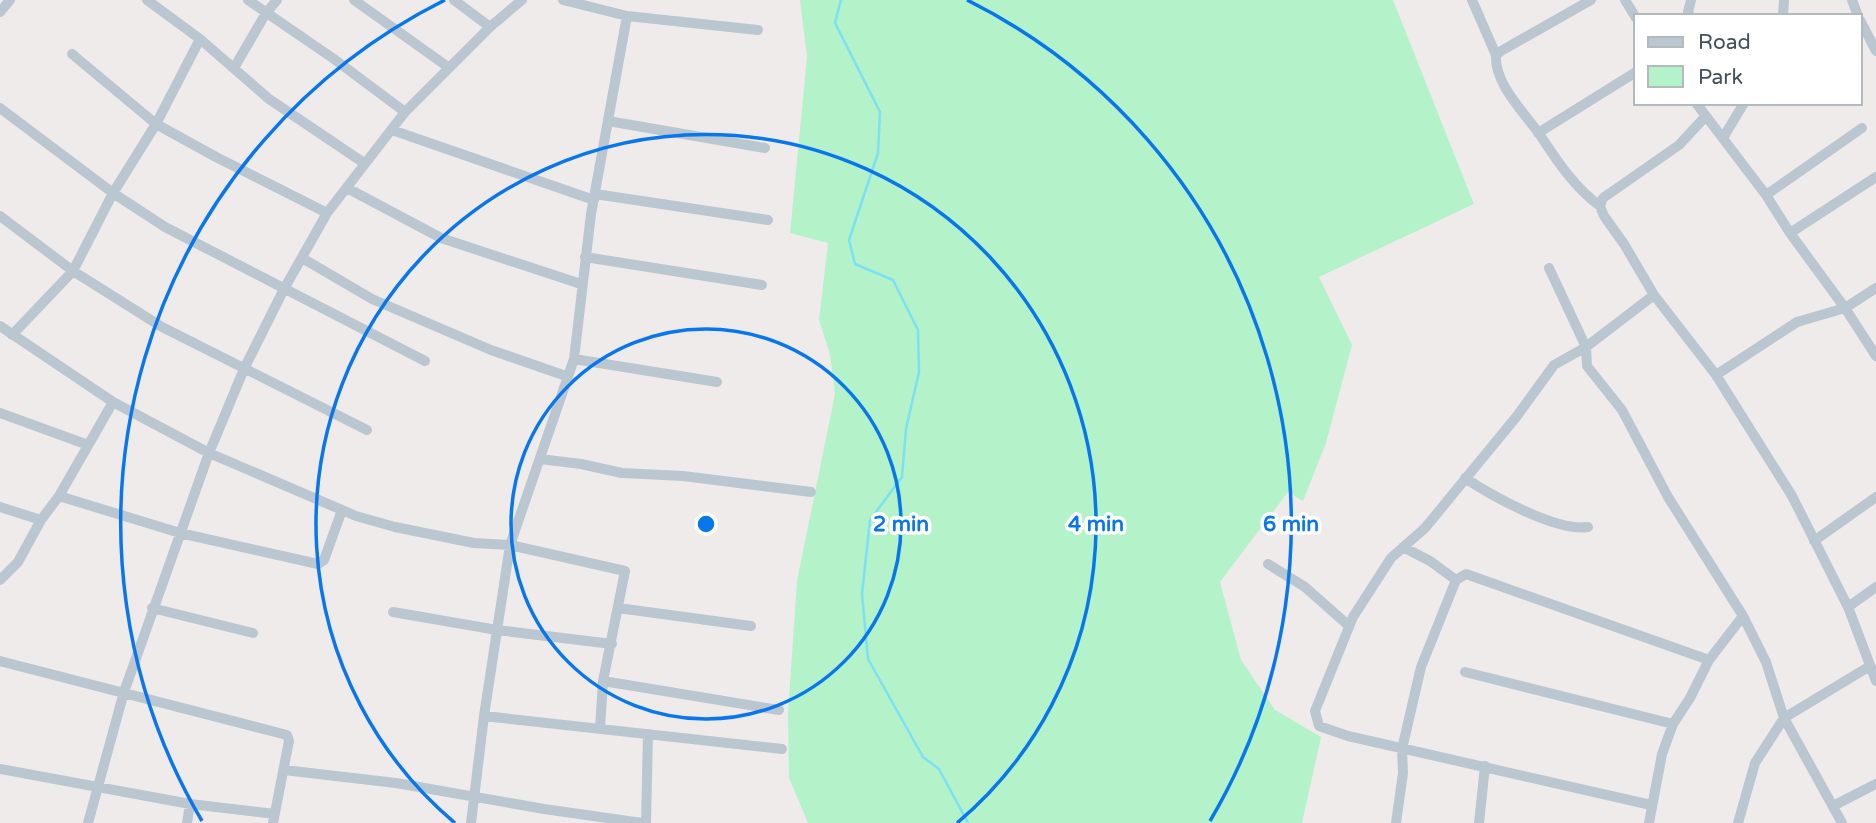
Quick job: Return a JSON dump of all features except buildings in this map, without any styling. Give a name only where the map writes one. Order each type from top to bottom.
[{"type":"street","points":[[0,12],[10,0]]},
{"type":"street","points":[[147,0],[200,39],[269,99],[364,163]]},
{"type":"street","points":[[248,0],[405,112]]},
{"type":"street","points":[[234,68],[266,13],[277,0]]},
{"type":"street","points":[[354,0],[449,66]]},
{"type":"street","points":[[454,0],[490,27]]},
{"type":"street","points":[[88,823],[124,692],[208,453],[244,369],[284,289],[327,213],[405,112],[449,66],[522,0]]},
{"type":"street","points":[[563,0],[627,16],[758,30]]},
{"type":"street","points":[[1472,0],[1496,55],[1495,66],[1521,113],[1538,133],[1563,172],[1600,206],[1654,295],[1716,375],[1792,496],[1848,607],[1876,681]]},
{"type":"street","points":[[1496,55],[1591,0]]},
{"type":"street","points":[[471,823],[510,545],[574,359],[581,284],[594,197],[627,16]]},
{"type":"street","points":[[1862,24],[1876,51]]},
{"type":"street","points":[[12,335],[73,271],[113,193],[156,124],[200,39]]},
{"type":"street","points":[[72,54],[156,124],[327,213]]},
{"type":"street","points":[[1538,133],[1634,73]]},
{"type":"street","points":[[1697,105],[1766,195],[1876,356]]},
{"type":"street","points":[[1723,138],[1743,105]]},
{"type":"street","points":[[0,108],[113,193],[165,228],[425,361]]},
{"type":"street","points":[[1600,206],[1603,198],[1679,145],[1705,117]]},
{"type":"street","points":[[608,121],[765,148]]},
{"type":"street","points":[[1766,195],[1862,128]]},
{"type":"street","points":[[392,130],[594,197],[768,220]]},
{"type":"street","points":[[1790,233],[1876,177]]},
{"type":"street","points":[[347,188],[441,238],[581,284]]},
{"type":"street","points":[[0,216],[73,271],[162,327],[367,430]]},
{"type":"street","points":[[585,257],[762,285]]},
{"type":"street","points":[[302,258],[372,299],[491,349],[566,376]]},
{"type":"street","points":[[1549,268],[1586,347],[1587,366],[1622,410],[1668,497],[1743,616],[1766,662],[1784,718],[1842,823]]},
{"type":"street","points":[[1716,375],[1797,322],[1845,308],[1876,288]]},
{"type":"street","points":[[1651,805],[1402,749],[1319,726],[1315,711],[1349,626],[1391,558],[1425,528],[1517,416],[1554,365],[1586,347],[1654,295]]},
{"type":"street","points":[[0,326],[113,402],[208,453],[342,510],[395,527],[474,543],[510,545],[625,571],[603,681],[600,729]]},
{"type":"street","points":[[574,359],[717,382]]},
{"type":"street","points":[[0,580],[18,562],[113,402]]},
{"type":"street","points":[[0,413],[88,445]]},
{"type":"street","points":[[540,459],[622,473],[683,476],[811,492]]},
{"type":"street","points":[[1465,478],[1484,491],[1538,516],[1575,529],[1588,527]]},
{"type":"street","points":[[59,496],[180,533],[318,564],[324,560],[342,510]]},
{"type":"street","points":[[1814,541],[1876,497]]},
{"type":"street","points":[[0,507],[41,520]]},
{"type":"street","points":[[1403,547],[1430,561],[1456,580]]},
{"type":"street","points":[[1268,564],[1305,587],[1349,626]]},
{"type":"street","points":[[1396,823],[1403,773],[1402,749],[1421,667],[1456,580],[1466,574],[1709,660]]},
{"type":"street","points":[[1848,607],[1876,587]]},
{"type":"street","points":[[152,608],[253,634]]},
{"type":"street","points":[[618,608],[751,626]]},
{"type":"street","points":[[393,612],[497,630],[612,644]]},
{"type":"street","points":[[1649,823],[1662,754],[1673,724],[1709,660],[1743,616]]},
{"type":"street","points":[[0,661],[287,735],[289,741],[274,818],[0,769]]},
{"type":"street","points":[[1748,823],[1739,818],[1755,763],[1784,718],[1870,666]]},
{"type":"street","points":[[1465,672],[1673,724]]},
{"type":"street","points":[[603,681],[779,709]]},
{"type":"street","points":[[484,716],[782,749]]},
{"type":"street","points":[[284,769],[396,783],[544,809],[644,823],[648,734]]},
{"type":"street","points":[[1479,823],[1485,766]]},
{"type":"street","points":[[1833,806],[1876,784]]},
{"type":"street","points":[[187,823],[190,804]]},
{"type":"green space","points":[[800,0],[1393,0],[1474,204],[1319,277],[1352,345],[1326,443],[1303,501],[1288,492],[1220,582],[1241,660],[1275,710],[1321,737],[1302,823],[808,823],[789,778],[788,713],[797,581],[835,394],[830,354],[819,320],[828,243],[790,233],[807,57]]},
{"type":"waterway","points":[[841,0],[835,23],[880,112],[878,153],[849,240],[855,264],[893,280],[918,330],[919,372],[906,429],[902,477],[870,520],[862,594],[868,659],[923,757],[939,769],[968,823]]}]
